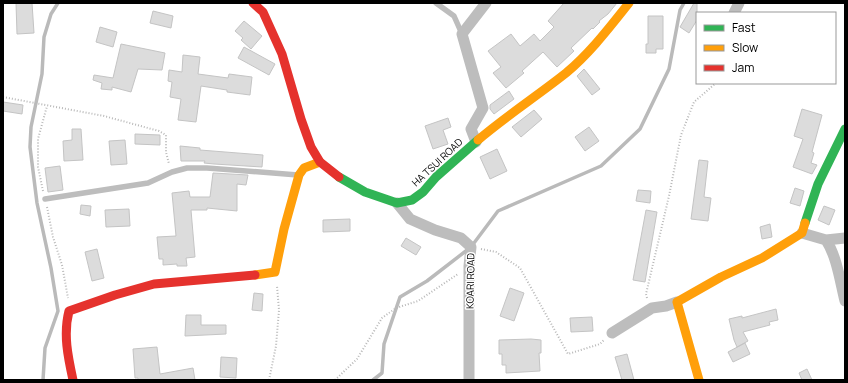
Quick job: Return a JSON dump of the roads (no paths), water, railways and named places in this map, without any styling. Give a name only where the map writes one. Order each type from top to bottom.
[{"type":"street","points":[[253,3],[262,12],[282,54],[301,119],[311,146],[320,162],[340,178],[365,192],[397,203]]},
{"type":"street","points":[[476,142],[471,129],[483,108],[462,34],[486,3]]},
{"type":"street","name":"HA TSUI ROAD","points":[[397,203],[412,200],[423,192],[436,177],[494,126],[566,73],[590,51],[629,3]]},
{"type":"street","points":[[734,12],[739,3]]},
{"type":"street","points":[[612,333],[652,308],[666,306],[677,302],[721,277],[762,258],[802,233],[818,184],[845,130]]},
{"type":"street","points":[[73,380],[69,361],[66,324],[69,311],[115,295],[154,284],[257,275],[275,272],[284,229],[299,175],[304,168],[320,162]]},
{"type":"street","name":"KOARI ROAD","points":[[397,203],[410,219],[435,230],[460,238],[471,247],[469,266],[469,380]]},
{"type":"street","points":[[802,233],[826,240],[845,238]]},
{"type":"street","points":[[826,240],[830,247],[840,278],[845,301]]},
{"type":"street","points":[[677,302],[699,380]]},
{"type":"lane","points":[[436,3],[454,16],[462,34]]},
{"type":"lane","points":[[45,199],[148,183],[172,172],[187,168],[207,168],[299,175]]},
{"type":"waterway","points":[[43,380],[45,348],[58,311],[51,268],[37,203],[30,147],[31,127],[42,74],[44,37],[51,14],[58,3]]},
{"type":"waterway","points":[[373,380],[382,373],[384,344],[400,297],[427,281],[471,247],[498,211],[601,166],[640,129],[669,69],[680,10],[684,3]]}]
